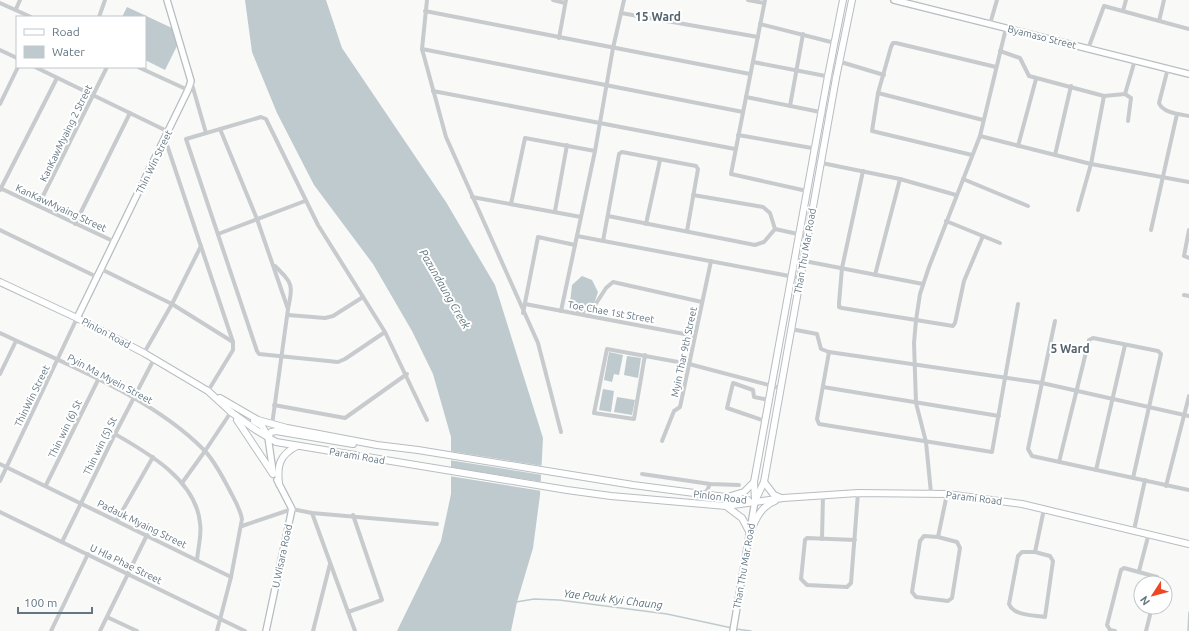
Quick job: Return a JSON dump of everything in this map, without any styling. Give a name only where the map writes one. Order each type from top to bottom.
[{"type":"main road","points":[[167,0],[191,81]]},
{"type":"main road","name":"Than Thu Mar Road","points":[[733,631],[755,501],[754,482],[768,400],[831,59],[844,0]]},
{"type":"main road","name":"Than Thu Mar Road","points":[[755,501],[764,482],[807,236],[852,0]]},
{"type":"main road","name":"Byamaso Street","points":[[895,0],[1189,74]]},
{"type":"main road","name":"Thin Win Street","points":[[77,318],[169,132],[191,81]]},
{"type":"main road","name":"Pinlon Road","points":[[0,282],[77,318],[144,353],[245,414],[272,425],[377,445]]},
{"type":"main road","points":[[779,342],[789,344]]},
{"type":"main road","name":"Pinlon Road","points":[[208,391],[231,412],[276,442],[297,446]]},
{"type":"main road","points":[[231,412],[242,424],[280,484],[292,509]]},
{"type":"main road","points":[[245,414],[262,426],[268,437],[273,474]]},
{"type":"main road","points":[[268,437],[271,432],[276,431],[343,443],[377,445]]},
{"type":"main road","name":"Parami Road","points":[[377,445],[418,450]]},
{"type":"main road","points":[[280,484],[278,471],[280,460],[290,450],[297,446]]},
{"type":"main road","name":"Parami Road","points":[[297,446],[417,466]]},
{"type":"main road","name":"Pinlon Road","points":[[418,450],[705,495],[755,501]]},
{"type":"main road","name":"Pinlon Road","points":[[417,466],[610,496],[726,506],[755,501]]},
{"type":"main road","points":[[726,497],[744,492],[754,482]]},
{"type":"main road","points":[[764,482],[774,496],[783,498]]},
{"type":"main road","name":"Parami Road","points":[[755,501],[858,493],[947,494],[1019,503],[1150,533],[1189,544]]},
{"type":"main road","points":[[750,533],[755,521],[765,506],[783,498]]},
{"type":"main road","points":[[726,506],[742,518],[750,533]]},
{"type":"main road","name":"U Wisara Road","points":[[266,631],[292,509]]},
{"type":"street","points":[[16,10],[20,0]]},
{"type":"street","points":[[100,16],[105,0]]},
{"type":"street","points":[[427,0],[422,49],[446,138],[543,360],[562,432]]},
{"type":"street","points":[[553,0],[566,1],[559,38]]},
{"type":"street","points":[[561,311],[595,150],[613,48],[624,0]]},
{"type":"street","points":[[748,0],[765,2],[735,149],[732,174],[807,191]]},
{"type":"street","points":[[990,24],[996,0]]},
{"type":"street","points":[[1123,11],[1126,0]]},
{"type":"street","points":[[1159,21],[1164,0]]},
{"type":"street","points":[[0,3],[29,16]]},
{"type":"street","points":[[1088,49],[1103,6],[1189,29]]},
{"type":"street","points":[[425,12],[750,74]]},
{"type":"street","points":[[621,13],[758,37]]},
{"type":"street","points":[[760,24],[835,43]]},
{"type":"street","points":[[931,493],[926,442],[916,403],[914,364],[916,320],[923,284],[980,136],[1006,28]]},
{"type":"street","points":[[790,106],[803,34]]},
{"type":"street","points":[[972,155],[872,131],[878,93],[893,43],[996,67]]},
{"type":"street","points":[[422,49],[743,112]]},
{"type":"street","points":[[0,50],[16,58]]},
{"type":"street","points":[[1000,51],[1020,58],[1026,74],[1036,79],[1071,86],[1104,96],[1125,94],[1131,98],[1128,122]]},
{"type":"street","points":[[831,59],[884,75]]},
{"type":"street","points":[[1125,94],[1135,60]]},
{"type":"street","points":[[753,62],[797,69],[836,78]]},
{"type":"street","points":[[0,104],[1,98],[17,68]]},
{"type":"street","points":[[37,68],[169,132]]},
{"type":"street","name":"KanKawMyaing 2 Street","points":[[38,206],[106,68]]},
{"type":"street","points":[[140,68],[188,90]]},
{"type":"street","points":[[1168,68],[1159,103],[1164,110],[1189,116]]},
{"type":"street","points":[[0,189],[57,78]]},
{"type":"street","points":[[1018,146],[1036,79]]},
{"type":"street","points":[[191,81],[206,133]]},
{"type":"street","points":[[1055,155],[1071,86]]},
{"type":"street","points":[[433,91],[735,149]]},
{"type":"street","points":[[878,93],[983,120]]},
{"type":"street","points":[[1078,210],[1091,164],[1104,96]]},
{"type":"street","points":[[746,97],[830,114]]},
{"type":"street","points":[[74,224],[130,113]]},
{"type":"street","points":[[1151,230],[1177,114]]},
{"type":"street","points":[[385,332],[345,360],[338,362],[263,355],[257,351],[185,141],[187,138],[264,117],[305,201],[330,247],[385,332],[407,374],[427,420]]},
{"type":"street","points":[[220,129],[257,219],[288,309]]},
{"type":"street","points":[[738,135],[823,150]]},
{"type":"street","points":[[980,136],[1091,164],[1189,182]]},
{"type":"street","points":[[511,204],[525,138],[595,150]]},
{"type":"street","points":[[165,139],[233,342],[233,350],[208,391]]},
{"type":"street","points":[[554,211],[567,145]]},
{"type":"street","points":[[603,241],[619,154],[622,152],[696,166],[698,170],[687,231]]},
{"type":"street","points":[[646,224],[660,160]]},
{"type":"street","points":[[812,161],[900,178],[956,195]]},
{"type":"street","points":[[863,170],[842,268],[839,307],[953,326],[955,323],[964,281],[983,236]]},
{"type":"street","points":[[875,275],[900,178]]},
{"type":"street","points":[[963,179],[1028,206]]},
{"type":"street","name":"KanKawMyaing Street","points":[[0,189],[115,242]]},
{"type":"street","points":[[693,195],[763,207],[770,213],[775,229]]},
{"type":"street","points":[[472,197],[581,216]]},
{"type":"street","points":[[218,234],[305,201]]},
{"type":"street","points":[[608,216],[755,245],[764,242],[775,229]]},
{"type":"street","points":[[946,221],[1000,243]]},
{"type":"street","points":[[775,229],[807,236]]},
{"type":"street","points":[[0,230],[97,277]]},
{"type":"street","points":[[1189,230],[1184,256],[1189,258]]},
{"type":"street","points":[[576,236],[800,278]]},
{"type":"street","points":[[523,313],[538,237],[575,245]]},
{"type":"street","points":[[144,353],[172,304],[201,246]]},
{"type":"street","points":[[794,259],[923,284]]},
{"type":"street","name":"Myin Thar 9th Street","points":[[662,441],[674,411],[680,407],[711,261]]},
{"type":"street","points":[[272,425],[288,309],[292,291],[291,283],[274,266]]},
{"type":"street","points":[[101,269],[172,304],[233,342]]},
{"type":"street","points":[[588,316],[606,288],[613,282],[702,302]]},
{"type":"street","points":[[288,315],[325,318],[333,316],[363,297]]},
{"type":"street","name":"Toe Chae 1st Street","points":[[525,304],[695,336]]},
{"type":"street","points":[[829,352],[817,419],[818,424],[992,452],[1018,304]]},
{"type":"street","name":"ThinWin Street","points":[[0,481],[77,318]]},
{"type":"street","points":[[1055,321],[1028,449],[1029,453],[1032,456],[1189,490]]},
{"type":"street","points":[[791,329],[817,334],[821,349],[829,352],[1042,383],[1187,415]]},
{"type":"street","name":"Pyin Ma Myein Street","points":[[0,333],[133,398],[180,428],[206,452],[225,481],[240,510],[242,526],[217,631]]},
{"type":"street","points":[[1059,462],[1076,391],[1091,338],[1158,351],[1160,353],[1150,407],[1133,478]]},
{"type":"street","points":[[0,374],[16,341]]},
{"type":"street","points":[[1096,470],[1125,345]]},
{"type":"street","points":[[645,355],[634,419],[594,413],[607,349],[645,355],[689,364],[780,388]]},
{"type":"street","name":"Thin win (5) St","points":[[62,542],[133,398],[154,359]]},
{"type":"street","points":[[274,405],[345,418],[407,374]]},
{"type":"street","name":"Thin win (6) St","points":[[46,485],[98,380]]},
{"type":"street","points":[[765,421],[727,408],[732,383],[753,390],[754,396],[768,400]]},
{"type":"street","points":[[823,387],[999,416]]},
{"type":"street","points":[[1166,486],[1187,415],[1189,396]]},
{"type":"street","points":[[182,483],[206,452],[231,412]]},
{"type":"street","points":[[115,434],[153,457],[182,483],[199,515],[201,524],[197,560]]},
{"type":"street","points":[[117,520],[153,457]]},
{"type":"street","name":"Padauk Myaing Street","points":[[0,464],[46,485],[231,577]]},
{"type":"street","points":[[642,474],[710,484],[739,485]]},
{"type":"street","points":[[1134,530],[1145,480]]},
{"type":"street","points":[[705,495],[710,484]]},
{"type":"street","points":[[855,540],[807,538],[803,542],[801,579],[807,585],[850,586],[855,540],[858,493]]},
{"type":"street","points":[[938,537],[947,494]]},
{"type":"street","points":[[822,539],[823,495]]},
{"type":"street","points":[[242,526],[292,509],[312,513],[353,515],[437,524]]},
{"type":"street","points":[[1035,552],[1044,509]]},
{"type":"street","name":"U Hla Phae Street","points":[[0,512],[245,631]]},
{"type":"street","points":[[312,513],[355,631]]},
{"type":"street","points":[[348,612],[382,600],[353,515]]},
{"type":"street","points":[[1139,571],[1150,533]]},
{"type":"street","points":[[100,631],[147,535]]},
{"type":"street","points":[[924,536],[938,537],[956,542],[960,548],[952,598],[948,601],[916,597],[912,592],[920,541],[924,536]]},
{"type":"street","points":[[1022,552],[1035,552],[1050,556],[1053,561],[1045,617],[1016,612],[1011,609],[1009,604],[1018,556],[1022,552]]},
{"type":"street","points":[[52,631],[88,554]]},
{"type":"street","points":[[313,631],[330,563]]},
{"type":"street","points":[[1115,631],[1110,630],[1107,625],[1120,570],[1124,568],[1151,575]]},
{"type":"street","points":[[1146,631],[1150,615]]},
{"type":"street","points":[[107,617],[137,631]]},
{"type":"water","name":"Pazundaung Creek","points":[[245,0],[326,0],[342,48],[446,202],[495,285],[543,438],[540,495],[533,548],[517,602],[511,631],[397,631],[441,541],[451,494],[451,437],[433,374],[412,331],[373,264],[314,185],[277,113],[252,52]]},
{"type":"water","points":[[127,7],[172,28],[177,46],[165,70],[146,60],[146,16],[122,16]]},
{"type":"water","points":[[582,276],[592,280],[598,292],[593,307],[583,314],[577,313],[570,303],[572,285]]},
{"type":"water","points":[[609,352],[623,355],[619,375],[614,374],[612,382],[604,380]]},
{"type":"water","points":[[627,356],[641,358],[638,378],[624,375]]},
{"type":"water","points":[[603,389],[614,391],[611,412],[599,410]]},
{"type":"water","points":[[617,397],[635,400],[632,415],[614,412]]},
{"type":"pier","points":[[449,451],[543,466],[543,475],[449,460]]},
{"type":"pier","points":[[449,467],[543,482],[542,491],[449,476]]},
{"type":"waterway","name":"Yae Pauk Kyi Chaung","points":[[516,602],[534,599],[559,600],[667,614],[732,628]]},
{"type":"waterway","points":[[1188,631],[1189,612]]},
{"type":"waterway","name":"Yae Pauk Kyi Chaung","points":[[736,629],[751,631]]},
{"type":"district","name":"15 Ward","points":[[658,16]]},
{"type":"district","name":"5 Ward","points":[[1070,348]]}]
